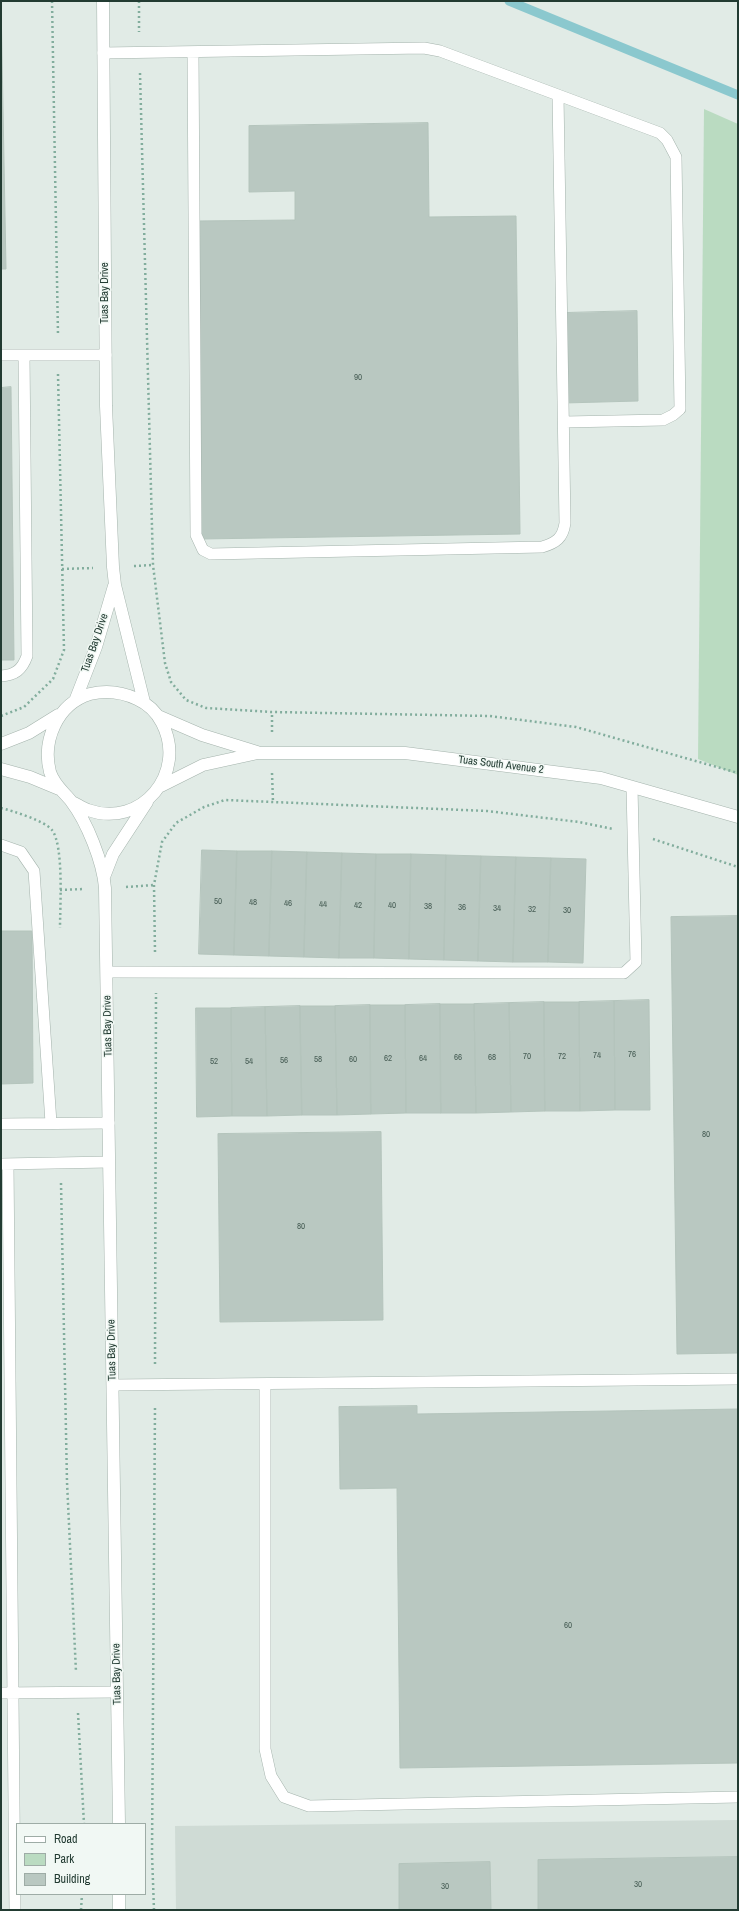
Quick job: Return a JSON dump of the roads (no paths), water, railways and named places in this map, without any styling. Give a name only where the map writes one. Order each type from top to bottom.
[{"type":"street","name":"Tuas Bay Drive","points":[[103,1],[106,406],[115,585],[144,702]]},
{"type":"street","name":"Tuas Bay Drive","points":[[75,702],[96,647],[115,585]]},
{"type":"street","points":[[1,744],[29,733],[89,694],[105,691],[125,693],[144,702],[158,716],[168,734],[171,754],[168,771],[161,786],[150,798],[137,807],[121,813],[105,814],[87,810],[72,802],[59,789],[51,774],[47,756],[49,740],[54,725],[63,712]]},
{"type":"street","name":"Tuas South Avenue 2","points":[[158,716],[202,735],[258,752]]},
{"type":"street","name":"Tuas South Avenue 2","points":[[161,786],[203,765],[258,752],[405,753],[601,778],[738,817]]},
{"type":"street","points":[[1,769],[30,777],[59,789]]},
{"type":"street","name":"Tuas Bay Drive","points":[[104,876],[113,854],[150,798]]},
{"type":"street","name":"Tuas Bay Drive","points":[[72,802],[92,839],[104,876],[107,972],[119,1823]]},
{"type":"street","points":[[119,1895],[119,1910]]},
{"type":"lane","points":[[103,53],[424,48],[440,51],[660,133],[672,147],[676,158],[680,409],[673,415],[663,420],[564,422]]},
{"type":"lane","points":[[193,52],[196,535],[203,550],[211,554],[542,547],[553,544],[564,532],[564,422],[558,95]]},
{"type":"lane","points":[[1,355],[106,355]]},
{"type":"lane","points":[[1,676],[15,674],[24,666],[27,656],[24,355]]},
{"type":"lane","points":[[107,972],[624,973],[636,962],[632,787]]},
{"type":"lane","points":[[1,845],[21,852],[34,871],[51,1123]]},
{"type":"lane","points":[[1,1124],[109,1123]]},
{"type":"lane","points":[[15,1910],[16,1846],[6,1424],[4,1164],[110,1162]]},
{"type":"lane","points":[[113,1385],[738,1379]]},
{"type":"lane","points":[[266,1384],[265,1749],[270,1776],[284,1797],[309,1806],[738,1797]]},
{"type":"lane","points":[[1,1693],[77,1694],[117,1692]]},
{"type":"waterway","points":[[509,1],[738,95]]}]
